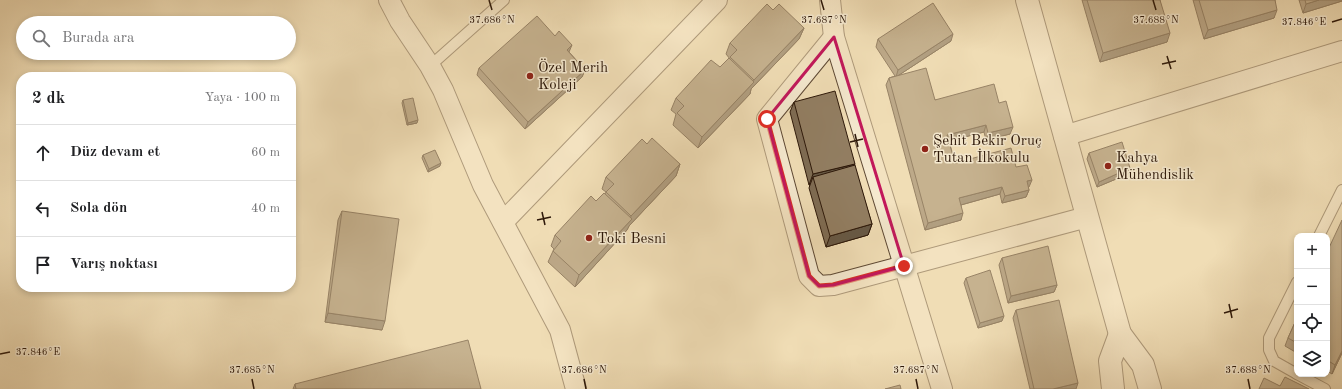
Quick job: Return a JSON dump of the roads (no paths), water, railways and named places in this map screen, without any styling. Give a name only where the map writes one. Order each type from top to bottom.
[{"type":"street","points":[[389,0],[400,21],[430,66],[443,90],[483,186],[560,330],[576,389]]},
{"type":"street","points":[[503,222],[717,0]]},
{"type":"street","points":[[830,0],[834,37],[942,389]]},
{"type":"street","points":[[1026,0],[1120,334],[1143,365],[1150,389]]},
{"type":"street","points":[[834,37],[767,119],[809,276],[819,286],[833,285],[1087,217]]},
{"type":"street","points":[[1064,136],[1342,51]]},
{"type":"street","points":[[1112,389],[1110,361],[1120,334]]},
{"type":"lane","points":[[430,66],[504,0]]},
{"type":"lane","points":[[1321,233],[1342,190]]},
{"type":"lane","points":[[1294,288],[1269,338],[1268,350],[1274,361],[1294,372]]},
{"type":"lane","points":[[1303,377],[1325,389]]},
{"type":"place","name":"Özel Merih Koleji","points":[[530,76]]},
{"type":"place","name":"Şehit Bekir Oruç Tutan İlkokulu","points":[[925,149]]},
{"type":"place","name":"Kahya Mühendislik","points":[[1108,166]]},
{"type":"place","name":"Toki Besni","points":[[589,238]]}]
